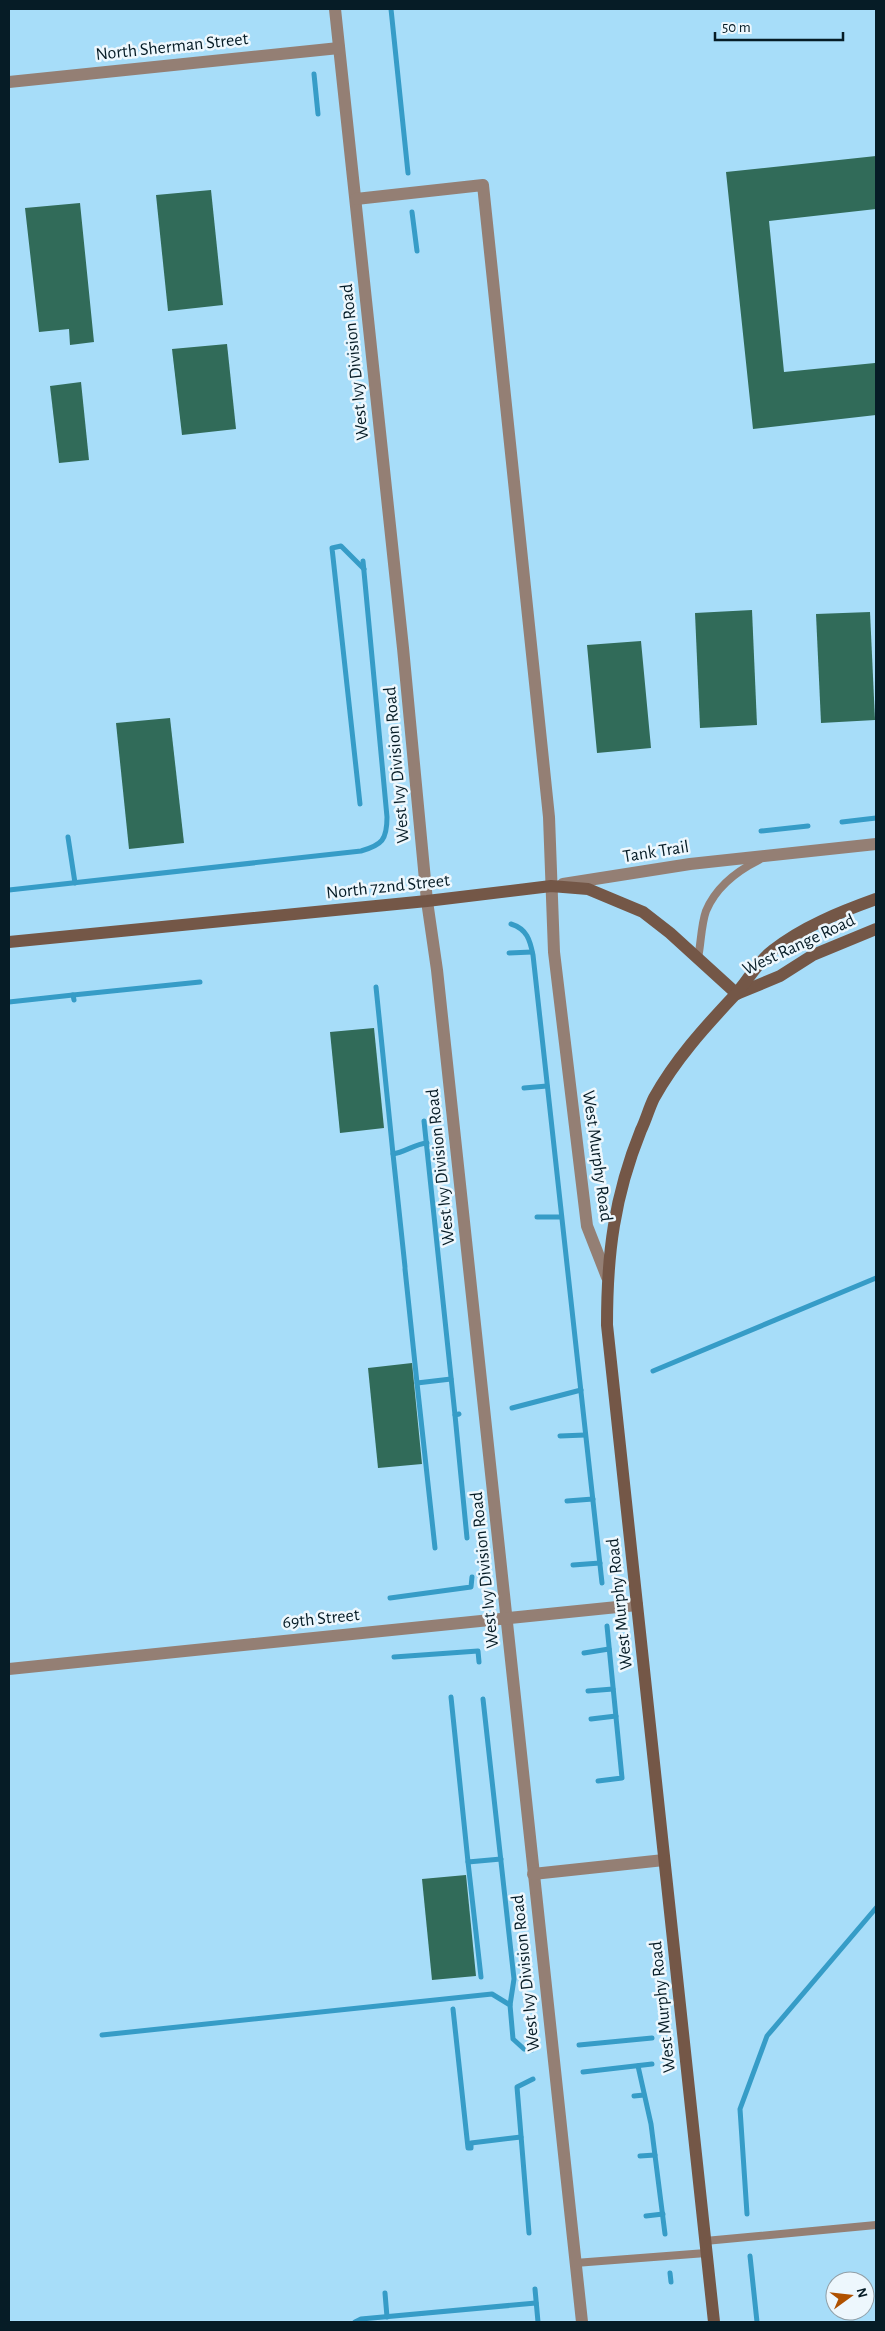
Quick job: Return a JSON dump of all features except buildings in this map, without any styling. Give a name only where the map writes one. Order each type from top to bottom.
[{"type":"street","name":"West Ivy Division Road","points":[[335,9],[427,901],[437,970],[508,1618],[533,1874],[582,2322]]},
{"type":"street","name":"North Sherman Street","points":[[9,82],[339,48]]},
{"type":"street","name":"West Murphy Road","points":[[356,199],[483,185],[550,817],[552,840],[550,886],[554,952],[587,1226],[607,1278],[607,1325],[714,2322]]},
{"type":"street","name":"Tank Trail","points":[[550,886],[690,864],[876,844]]},
{"type":"street","name":"North 72nd Street","points":[[9,942],[427,901],[550,886],[588,889],[643,912],[737,994]]},
{"type":"street","name":"West Range Road","points":[[607,1278],[611,1234],[621,1189],[634,1149],[654,1099],[699,1033],[737,994],[770,952],[809,928],[846,910],[876,899]]},
{"type":"street","name":"West Range Road","points":[[737,994],[780,976],[813,955],[876,929]]},
{"type":"street","name":"69th Street","points":[[9,1669],[637,1604]]},
{"type":"street","points":[[533,1874],[664,1860]]},
{"type":"lane","name":"Tank Trail","points":[[698,958],[706,912],[724,884],[742,869],[767,856]]},
{"type":"lane","points":[[575,2263],[876,2225]]},
{"type":"waterway","points":[[391,9],[408,173]]},
{"type":"waterway","points":[[314,74],[318,114]]},
{"type":"waterway","points":[[412,212],[417,251]]},
{"type":"waterway","points":[[360,804],[332,548],[341,546],[364,569]]},
{"type":"waterway","points":[[9,890],[361,851],[378,844],[386,831],[387,817],[363,561]]},
{"type":"waterway","points":[[842,822],[876,818]]},
{"type":"waterway","points":[[761,831],[808,826]]},
{"type":"waterway","points":[[68,837],[75,883]]},
{"type":"waterway","points":[[511,924],[521,929],[527,936],[533,955],[602,1583]]},
{"type":"waterway","points":[[509,953],[532,952]]},
{"type":"waterway","points":[[74,1000],[73,995],[200,982]]},
{"type":"waterway","points":[[376,987],[393,1154],[427,1143]]},
{"type":"waterway","points":[[9,1002],[73,995]]},
{"type":"waterway","points":[[524,1088],[547,1086]]},
{"type":"waterway","points":[[424,1121],[455,1415]]},
{"type":"waterway","points":[[393,1154],[405,1267]]},
{"type":"waterway","points":[[537,1217],[561,1217]]},
{"type":"waterway","points":[[405,1269],[417,1383],[451,1379]]},
{"type":"waterway","points":[[653,1371],[876,1278]]},
{"type":"waterway","points":[[417,1383],[435,1548]]},
{"type":"waterway","points":[[512,1408],[581,1390]]},
{"type":"waterway","points":[[459,1414],[455,1415],[467,1538]]},
{"type":"waterway","points":[[560,1436],[585,1435]]},
{"type":"waterway","points":[[567,1501],[593,1499]]},
{"type":"waterway","points":[[573,1565],[600,1563]]},
{"type":"waterway","points":[[390,1598],[471,1587],[472,1577]]},
{"type":"waterway","points":[[598,1781],[622,1778],[607,1626]]},
{"type":"waterway","points":[[584,1653],[609,1649]]},
{"type":"waterway","points":[[394,1657],[478,1651],[479,1662]]},
{"type":"waterway","points":[[588,1691],[613,1689]]},
{"type":"waterway","points":[[451,1697],[468,1862],[501,1859]]},
{"type":"waterway","points":[[483,1699],[514,1979],[510,2005]]},
{"type":"waterway","points":[[591,1719],[616,1716]]},
{"type":"waterway","points":[[468,1862],[481,1977]]},
{"type":"waterway","points":[[747,2214],[740,2109],[767,2036],[876,1908]]},
{"type":"waterway","points":[[102,2035],[492,1994],[510,2005],[513,2039],[524,2049],[532,2050]]},
{"type":"waterway","points":[[453,2009],[468,2148],[471,2148],[471,2143],[521,2137]]},
{"type":"waterway","points":[[579,2045],[652,2038]]},
{"type":"waterway","points":[[583,2072],[652,2064]]},
{"type":"waterway","points":[[638,2066],[651,2124],[665,2234]]},
{"type":"waterway","points":[[529,2233],[517,2087],[533,2079]]},
{"type":"waterway","points":[[634,2096],[644,2095]]},
{"type":"waterway","points":[[640,2156],[655,2155]]},
{"type":"waterway","points":[[646,2216],[663,2214]]},
{"type":"waterway","points":[[750,2256],[757,2322]]},
{"type":"waterway","points":[[670,2273],[671,2282]]},
{"type":"waterway","points":[[535,2289],[538,2322]]},
{"type":"waterway","points":[[385,2293],[387,2317]]},
{"type":"waterway","points":[[355,2322],[361,2319],[536,2303]]}]
